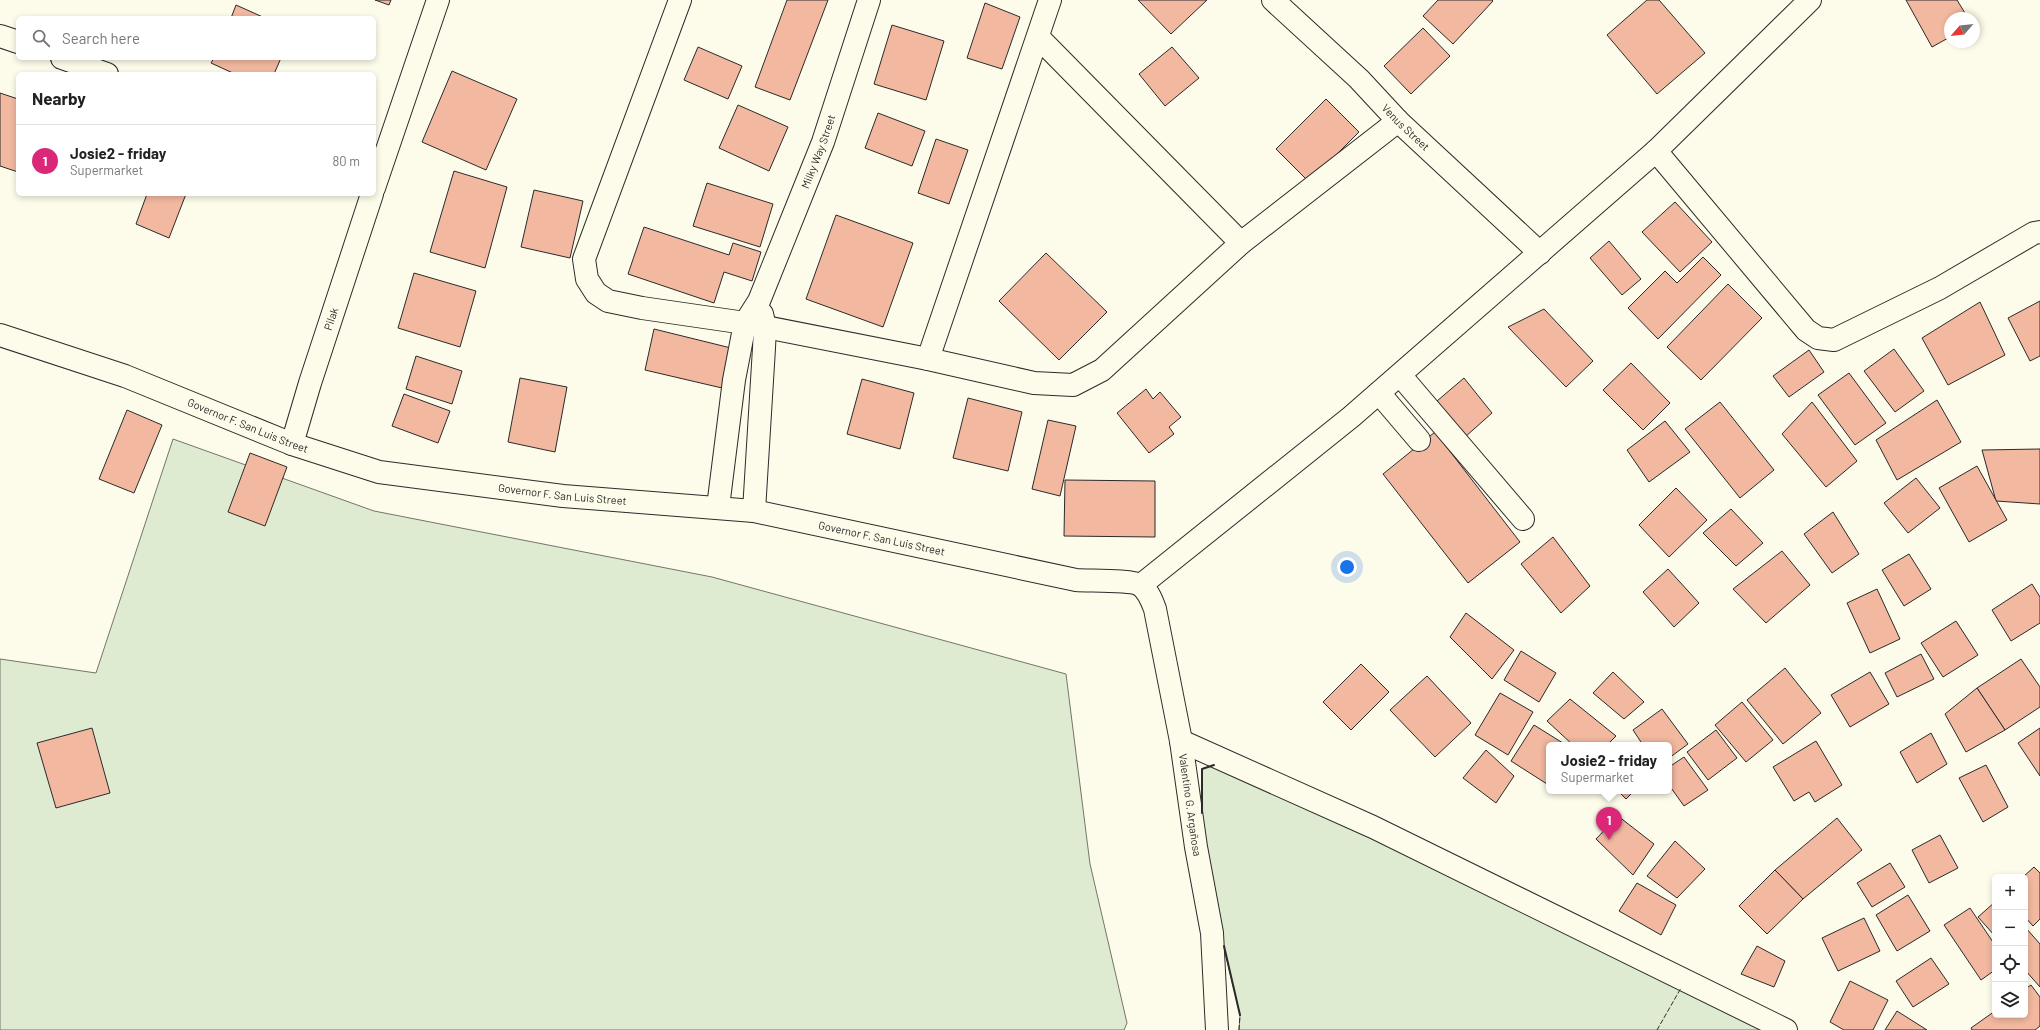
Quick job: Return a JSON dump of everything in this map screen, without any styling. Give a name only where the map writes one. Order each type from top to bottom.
[{"type":"street","points":[[376,176],[438,0]]},
{"type":"street","points":[[680,0],[584,259],[587,279],[596,293],[608,301],[642,308],[755,325],[928,359],[1034,383],[1073,385],[1102,370],[1241,243],[1398,121]]},
{"type":"street","name":"Milky Way Street","points":[[755,325],[759,301],[823,142],[869,0]]},
{"type":"street","points":[[928,359],[1050,0]]},
{"type":"street","name":"Venus Street","points":[[1273,0],[1359,79],[1398,121],[1540,253]]},
{"type":"street","points":[[1141,585],[1379,393],[1656,152],[1810,0]]},
{"type":"street","points":[[0,36],[16,41]]},
{"type":"street","points":[[1038,37],[1241,243]]},
{"type":"street","points":[[68,60],[102,72]]},
{"type":"street","points":[[1656,152],[1806,330],[1818,338],[1834,340],[1940,288],[2034,233],[2040,232]]},
{"type":"street","name":"Pilak","points":[[292,444],[310,383],[371,196]]},
{"type":"street","points":[[718,507],[734,380],[755,325]]},
{"type":"street","points":[[754,511],[755,325]]},
{"type":"street","name":"Governor F. San Luis Street","points":[[0,335],[125,376],[292,444],[379,472],[563,496],[754,511],[1076,580],[1096,582],[1130,582],[1141,585]]},
{"type":"street","points":[[1400,375],[1523,519]]},
{"type":"street","points":[[1379,393],[1419,440]]},
{"type":"street","name":"Valentino G. Argañosa","points":[[1141,585],[1150,596],[1155,609],[1181,740],[1196,847],[1212,933],[1217,1030]]},
{"type":"street","points":[[1181,740],[1373,827],[1786,1030]]},
{"type":"green space","points":[[173,439],[374,511],[712,577],[1066,674],[1090,864],[1127,1023],[1124,1030],[0,1030],[0,659],[96,673]]},
{"type":"green space","points":[[1225,761],[1768,1030],[1239,1030],[1240,1015],[1202,857],[1202,769]]},
{"type":"building","points":[[375,0],[391,0],[389,5]]},
{"type":"building","points":[[787,0],[828,0],[790,100],[755,87]]},
{"type":"building","points":[[1138,0],[1207,0],[1171,34]]},
{"type":"building","points":[[1438,0],[1493,1],[1453,44],[1423,16]]},
{"type":"building","points":[[1647,0],[1659,0],[1705,53],[1657,94],[1607,35]]},
{"type":"building","points":[[1906,0],[1957,0],[1964,12],[1944,12],[1944,40],[1932,47]]},
{"type":"building","points":[[985,3],[1020,17],[1002,69],[967,58]]},
{"type":"building","points":[[236,5],[261,16],[232,16]]},
{"type":"building","points":[[892,25],[944,41],[926,100],[874,84]]},
{"type":"building","points":[[1423,28],[1450,56],[1411,94],[1384,66]]},
{"type":"building","points":[[698,47],[742,66],[728,99],[684,80]]},
{"type":"building","points":[[1172,47],[1199,78],[1165,106],[1139,74]]},
{"type":"building","points":[[213,60],[280,60],[275,72],[231,72],[211,63]]},
{"type":"building","points":[[452,71],[517,99],[486,170],[422,142]]},
{"type":"building","points":[[0,93],[16,98],[16,171],[0,166]]},
{"type":"building","points":[[1326,99],[1359,132],[1309,182],[1276,149]]},
{"type":"building","points":[[738,105],[788,127],[769,171],[719,148]]},
{"type":"building","points":[[878,113],[925,131],[912,166],[865,148]]},
{"type":"building","points":[[936,139],[968,150],[949,204],[918,193]]},
{"type":"building","points":[[454,171],[507,187],[485,268],[430,252]]},
{"type":"building","points":[[707,183],[773,204],[760,247],[693,226]]},
{"type":"building","points":[[534,190],[583,201],[570,258],[521,247]]},
{"type":"building","points":[[146,196],[185,196],[169,238],[136,224]]},
{"type":"building","points":[[1675,202],[1712,242],[1680,272],[1642,232]]},
{"type":"building","points":[[836,215],[913,243],[883,327],[806,299]]},
{"type":"building","points":[[644,227],[729,255],[733,243],[761,252],[752,281],[724,272],[714,303],[628,274]]},
{"type":"building","points":[[1609,241],[1641,279],[1622,295],[1590,258]]},
{"type":"building","points":[[1046,253],[1107,312],[1059,360],[999,301]]},
{"type":"building","points":[[1703,257],[1721,275],[1658,339],[1628,308],[1665,271],[1677,283]]},
{"type":"building","points":[[414,273],[476,291],[460,347],[398,328]]},
{"type":"building","points":[[1728,284],[1762,318],[1701,380],[1667,347]]},
{"type":"building","points":[[2040,301],[2040,356],[2030,361],[2008,318]]},
{"type":"building","points":[[1980,302],[2005,355],[1948,385],[1922,338]]},
{"type":"building","points":[[1544,309],[1593,361],[1566,387],[1508,327]]},
{"type":"building","points":[[654,329],[731,348],[722,388],[645,370]]},
{"type":"building","points":[[1894,349],[1924,391],[1895,412],[1864,371]]},
{"type":"building","points":[[1809,350],[1824,372],[1789,397],[1773,376]]},
{"type":"building","points":[[416,356],[462,371],[452,404],[406,389]]},
{"type":"building","points":[[1631,363],[1670,403],[1643,430],[1603,390]]},
{"type":"building","points":[[1849,373],[1886,423],[1855,445],[1818,395]]},
{"type":"building","points":[[520,378],[567,387],[555,452],[508,442]]},
{"type":"building","points":[[1464,378],[1492,413],[1465,437],[1437,401]]},
{"type":"building","points":[[862,379],[914,393],[900,449],[847,434]]},
{"type":"building","points":[[1146,389],[1153,399],[1160,392],[1181,417],[1169,427],[1174,434],[1149,453],[1117,413]]},
{"type":"building","points":[[404,394],[450,411],[438,443],[392,426]]},
{"type":"building","points":[[968,398],[1022,412],[1008,471],[953,458]]},
{"type":"building","points":[[1937,400],[1961,442],[1897,480],[1876,440]]},
{"type":"building","points":[[1720,402],[1774,470],[1740,498],[1685,429]]},
{"type":"building","points":[[1812,402],[1857,461],[1826,487],[1782,434]]},
{"type":"building","points":[[127,410],[162,425],[134,493],[99,479]]},
{"type":"building","points":[[1048,420],[1076,426],[1060,496],[1032,489]]},
{"type":"building","points":[[1665,421],[1690,452],[1649,482],[1627,450]]},
{"type":"building","points":[[1435,432],[1520,542],[1468,583],[1383,474]]},
{"type":"building","points":[[2040,449],[2040,504],[1996,501],[1982,450]]},
{"type":"building","points":[[250,453],[287,467],[265,526],[228,512]]},
{"type":"building","points":[[1977,466],[2007,520],[1969,542],[1939,488]]},
{"type":"building","points":[[1916,478],[1940,508],[1908,533],[1884,503]]},
{"type":"building","points":[[1065,480],[1155,481],[1155,537],[1064,536]]},
{"type":"building","points":[[1676,488],[1707,520],[1669,557],[1639,525]]},
{"type":"building","points":[[1731,509],[1763,543],[1736,566],[1703,533]]},
{"type":"building","points":[[1833,512],[1859,554],[1832,573],[1804,534]]},
{"type":"building","points":[[1553,537],[1590,586],[1561,613],[1521,564]]},
{"type":"building","points":[[1782,551],[1810,585],[1766,623],[1733,589]]},
{"type":"building","points":[[1909,554],[1931,589],[1904,606],[1882,570]]},
{"type":"building","points":[[1668,569],[1699,603],[1674,627],[1643,592]]},
{"type":"building","points":[[2032,584],[2040,597],[2040,623],[2011,641],[1992,610]]},
{"type":"building","points":[[1877,589],[1900,639],[1870,653],[1847,603]]},
{"type":"building","points":[[1466,613],[1514,650],[1492,679],[1450,637]]},
{"type":"building","points":[[1956,621],[1978,655],[1943,677],[1921,643]]},
{"type":"building","points":[[1521,651],[1556,673],[1539,702],[1504,680]]},
{"type":"building","points":[[1921,654],[1934,679],[1897,697],[1885,673]]},
{"type":"building","points":[[2021,659],[2040,687],[2040,707],[2005,730],[1977,688]]},
{"type":"building","points":[[1361,664],[1389,692],[1351,730],[1323,702]]},
{"type":"building","points":[[1785,668],[1821,713],[1783,744],[1747,700]]},
{"type":"building","points":[[1613,672],[1644,702],[1624,719],[1593,693]]},
{"type":"building","points":[[1870,672],[1889,704],[1850,727],[1831,695]]},
{"type":"building","points":[[1427,676],[1471,723],[1435,757],[1390,710]]},
{"type":"building","points":[[1977,688],[2005,730],[1966,752],[1945,714]]},
{"type":"building","points":[[1500,693],[1533,712],[1508,755],[1475,735]]},
{"type":"building","points":[[1570,699],[1616,736],[1610,742],[1570,742],[1547,721]]},
{"type":"building","points":[[1742,702],[1773,740],[1746,762],[1715,725]]},
{"type":"building","points":[[1662,709],[1688,744],[1672,756],[1672,742],[1641,742],[1633,730]]},
{"type":"building","points":[[1534,725],[1561,742],[1546,742],[1546,783],[1511,761]]},
{"type":"building","points":[[92,728],[110,793],[56,808],[37,743]]},
{"type":"building","points":[[2040,728],[2040,776],[2018,743]]},
{"type":"building","points":[[1716,730],[1737,758],[1708,780],[1687,752]]},
{"type":"building","points":[[1931,733],[1947,764],[1917,783],[1900,752]]},
{"type":"building","points":[[1816,741],[1842,785],[1815,802],[1809,792],[1794,801],[1773,767]]},
{"type":"building","points":[[1486,750],[1514,776],[1496,803],[1463,778]]},
{"type":"building","points":[[1684,757],[1708,790],[1684,806],[1672,789],[1672,765]]},
{"type":"building","points":[[1986,765],[2008,807],[1983,822],[1959,778]]},
{"type":"building","points":[[1621,794],[1631,794],[1626,799]]},
{"type":"building","points":[[1618,816],[1654,844],[1633,875],[1596,839]]},
{"type":"building","points":[[1837,818],[1862,850],[1803,899],[1775,870]]},
{"type":"building","points":[[1940,835],[1958,868],[1929,883],[1912,850]]},
{"type":"building","points":[[1675,841],[1705,869],[1677,898],[1647,876]]},
{"type":"building","points":[[1890,863],[1905,887],[1872,907],[1857,883]]},
{"type":"building","points":[[2034,867],[2040,873],[2040,919],[2033,926],[2028,920],[2028,874],[2026,874]]},
{"type":"building","points":[[1775,870],[1803,899],[1767,934],[1739,906]]},
{"type":"building","points":[[1637,883],[1676,905],[1661,935],[1619,911]]},
{"type":"building","points":[[1908,895],[1930,931],[1897,951],[1876,915]]},
{"type":"building","points":[[1992,905],[1992,933],[1978,917]]},
{"type":"building","points":[[1970,908],[1992,941],[1992,972],[1981,980],[1944,925]]},
{"type":"building","points":[[1864,918],[1880,951],[1838,971],[1822,938]]},
{"type":"building","points":[[2028,930],[2040,944],[2040,987],[2028,973]]},
{"type":"building","points":[[1757,946],[1785,961],[1774,987],[1741,974]]},
{"type":"building","points":[[1931,958],[1949,984],[1913,1007],[1896,981]]},
{"type":"building","points":[[1850,981],[1888,1000],[1873,1030],[1844,1030],[1830,1022]]},
{"type":"building","points":[[2031,985],[2040,997],[2040,1026],[2035,1030],[1972,1030],[1971,1028],[1992,1013],[1992,1018],[2028,1018],[2028,987]]},
{"type":"building","points":[[1897,1011],[1927,1030],[1885,1030]]},
{"type":"fence","points":[[1657,1030],[1681,988]]},
{"type":"fence","points":[[1239,1030],[1240,1015]]},
{"type":"wall","points":[[1202,813],[1202,769],[1214,765]]},
{"type":"wall","points":[[1224,946],[1240,1015]]},
{"type":"place","name":"Josie2 - friday","points":[[1609,840]]}]
